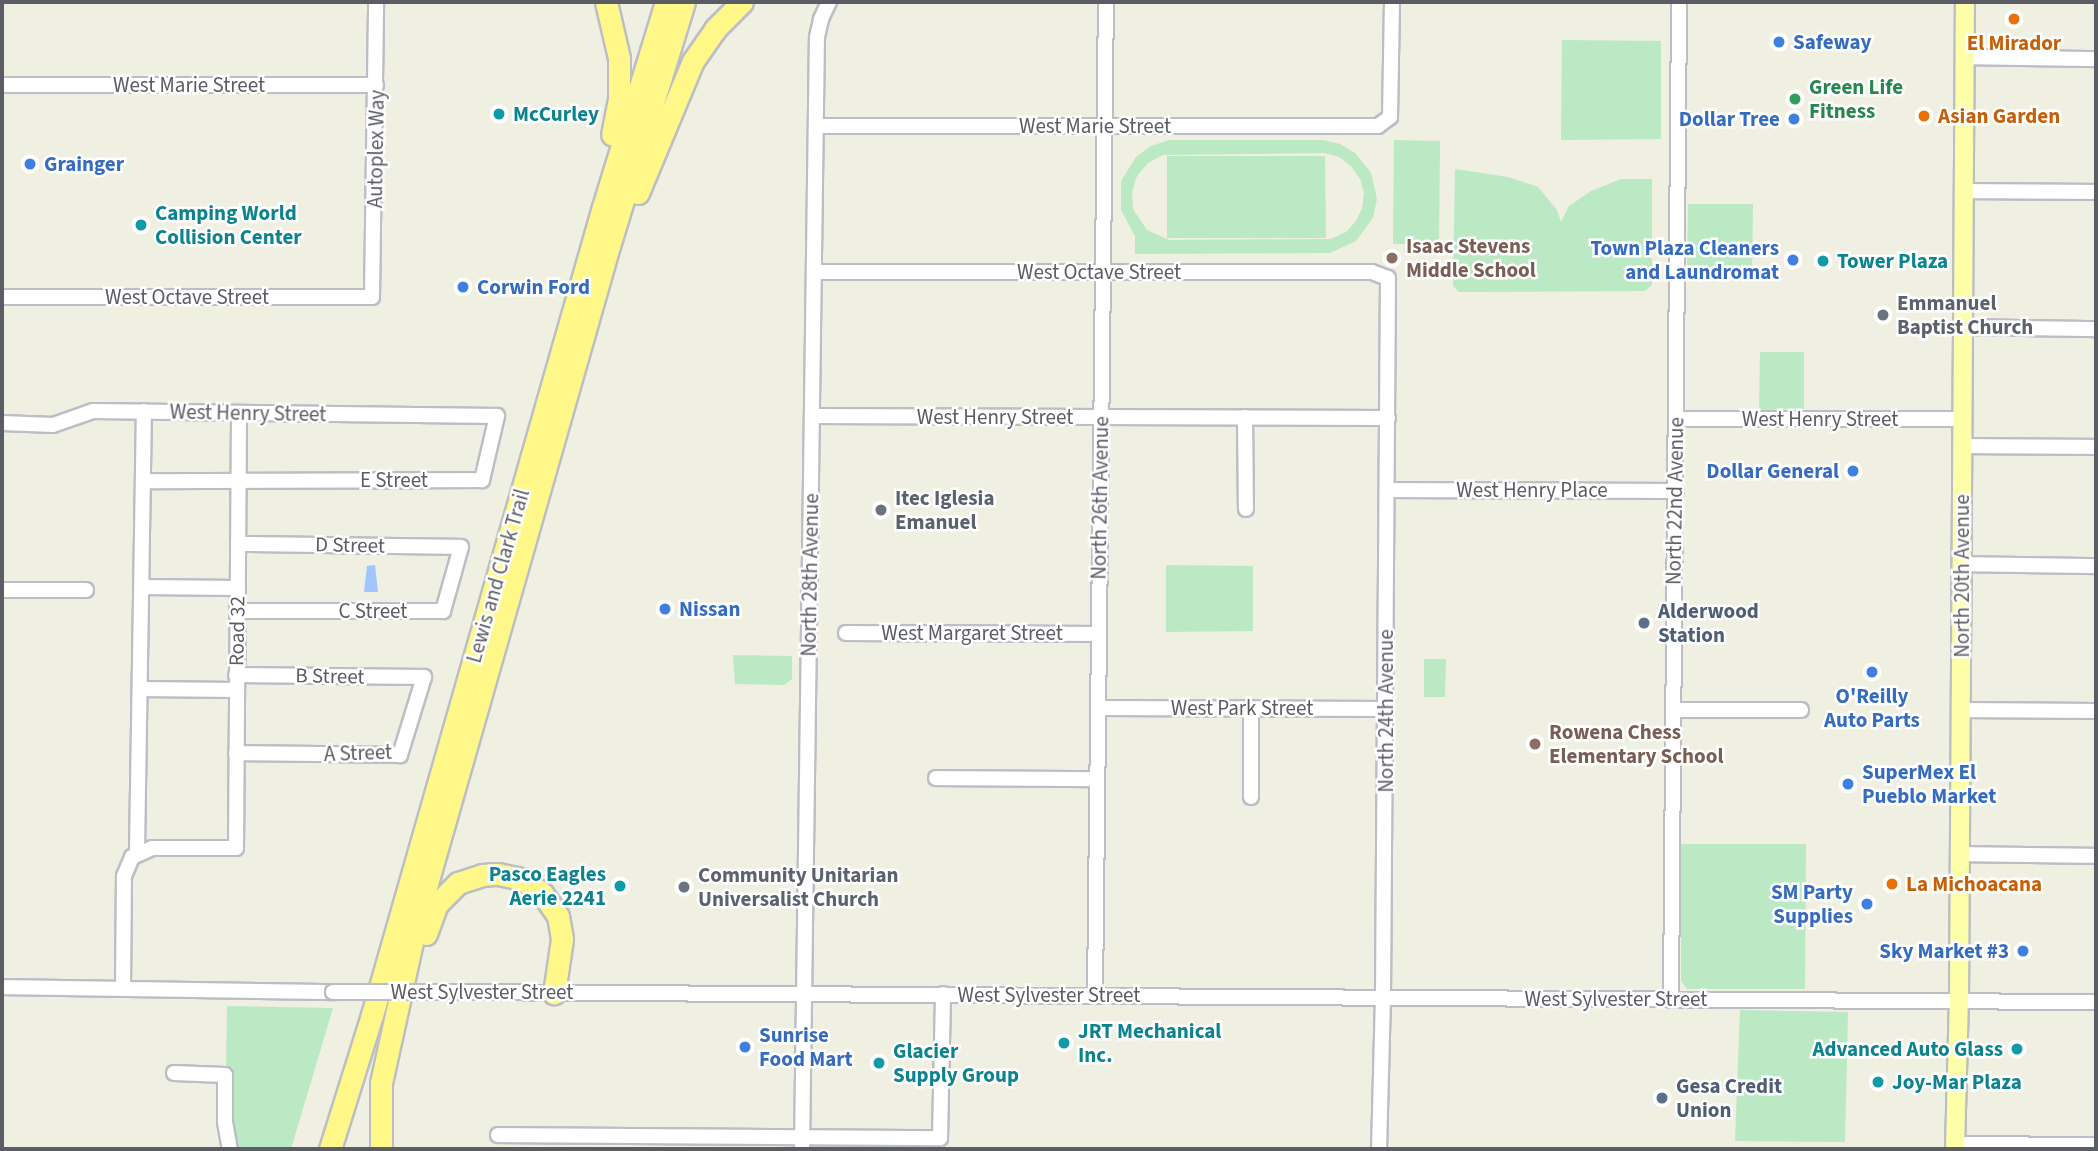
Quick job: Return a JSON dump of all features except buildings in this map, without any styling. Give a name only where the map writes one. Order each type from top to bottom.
[{"type":"highway","points":[[603,207],[603,172],[618,111],[620,86],[617,45],[606,2]]},
{"type":"highway","name":"Lewis and Clark Trail","points":[[330,1149],[441,776],[603,207],[666,2]]},
{"type":"highway","name":"Lewis and Clark Trail","points":[[380,1149],[381,1083],[418,915],[609,246],[684,2]]},
{"type":"highway","points":[[609,246],[625,227],[693,61],[715,29],[742,2]]},
{"type":"highway","points":[[380,1126],[389,1102],[425,935],[437,904],[447,891],[470,878],[498,874],[521,879],[542,893],[558,916],[561,929],[554,993]]},
{"type":"main road","name":"North 20th Avenue","points":[[1955,1147],[1961,854],[1965,2]]},
{"type":"street","name":"Autoplex Way","points":[[372,297],[376,2]]},
{"type":"street","name":"North 26th Avenue","points":[[1095,995],[1106,2]]},
{"type":"street","name":"West Marie Street","points":[[816,126],[1373,127],[1385,124],[1390,117],[1392,2]]},
{"type":"street","name":"North 22nd Avenue","points":[[1671,1000],[1679,2]]},
{"type":"street","name":"North 28th Avenue","points":[[802,1143],[818,32],[828,3]]},
{"type":"street","points":[[1965,57],[2096,59]]},
{"type":"street","name":"West Marie Street","points":[[2,85],[376,85]]},
{"type":"street","points":[[1964,191],[2096,192]]},
{"type":"street","name":"West Octave Street","points":[[814,272],[1372,272],[1384,275]]},
{"type":"street","name":"North 24th Avenue","points":[[1379,1149],[1388,490],[1389,290],[1384,275]]},
{"type":"street","name":"West Octave Street","points":[[2,297],[372,297]]},
{"type":"street","points":[[1964,327],[2096,329]]},
{"type":"street","name":"West Henry Street","points":[[2,423],[53,425],[89,411],[497,416]]},
{"type":"street","points":[[123,988],[124,876],[128,862],[138,852],[144,411]]},
{"type":"street","name":"Road 32","points":[[138,852],[152,848],[236,848],[239,414]]},
{"type":"street","name":"E Street","points":[[239,481],[482,480],[497,416]]},
{"type":"street","name":"West Henry Street","points":[[812,416],[1388,418]]},
{"type":"street","points":[[1245,417],[1246,509]]},
{"type":"street","name":"West Henry Street","points":[[1676,419],[1963,419]]},
{"type":"street","points":[[1963,446],[2096,447]]},
{"type":"street","points":[[143,481],[239,481]]},
{"type":"street","name":"West Henry Place","points":[[1388,490],[1675,491]]},
{"type":"street","name":"D Street","points":[[238,544],[461,547]]},
{"type":"street","name":"C Street","points":[[237,611],[443,611],[461,547]]},
{"type":"street","points":[[1962,565],[2096,566]]},
{"type":"street","points":[[142,587],[238,588]]},
{"type":"street","points":[[2,590],[86,590]]},
{"type":"street","name":"West Margaret Street","points":[[846,633],[1099,634]]},
{"type":"street","name":"B Street","points":[[236,674],[424,677]]},
{"type":"street","name":"A Street","points":[[236,753],[400,755],[424,677]]},
{"type":"street","points":[[140,689],[236,690]]},
{"type":"street","name":"West Park Street","points":[[1098,708],[1386,709]]},
{"type":"street","points":[[1251,708],[1251,797]]},
{"type":"street","points":[[1674,710],[1801,710]]},
{"type":"street","points":[[1961,710],[2096,712]]},
{"type":"street","points":[[936,778],[1097,779]]},
{"type":"street","points":[[1961,854],[2096,856]]},
{"type":"street","name":"West Sylvester Street","points":[[2,987],[333,992],[2096,1002]]},
{"type":"street","points":[[498,1135],[802,1143],[940,1138],[943,995]]},
{"type":"street","points":[[174,1073],[225,1075],[225,1122],[230,1149]]},
{"type":"street","points":[[1955,1147],[2096,1146]]},
{"type":"green space","points":[[1562,40],[1661,41],[1661,139],[1561,140]]},
{"type":"green space","points":[[1169,140],[1323,140],[1340,144],[1355,153],[1371,173],[1377,199],[1373,218],[1356,241],[1330,253],[1135,254],[1135,236],[1121,210],[1121,181],[1136,157],[1151,146]],"holes":[[[1324,153],[1339,157],[1351,166],[1360,179],[1364,193],[1362,208],[1356,221],[1346,232],[1331,239],[1169,240],[1147,230],[1133,209],[1132,192],[1137,176],[1148,163],[1163,155]]]},
{"type":"green space","points":[[1394,140],[1440,141],[1439,244],[1393,244]]},
{"type":"green space","points":[[1167,156],[1325,156],[1326,238],[1167,238]]},
{"type":"green space","points":[[1455,169],[1508,177],[1538,187],[1557,210],[1561,222],[1569,206],[1591,191],[1621,179],[1652,179],[1652,285],[1645,291],[1459,292],[1453,286]]},
{"type":"green space","points":[[1688,204],[1753,204],[1752,273],[1687,272]]},
{"type":"green space","points":[[1760,352],[1804,352],[1804,409],[1759,410]]},
{"type":"green space","points":[[1166,565],[1253,566],[1253,631],[1166,632]]},
{"type":"green space","points":[[733,655],[792,656],[792,679],[784,685],[735,684]]},
{"type":"green space","points":[[1424,659],[1446,659],[1445,697],[1424,697]]},
{"type":"green space","points":[[1681,844],[1806,844],[1805,989],[1687,989],[1681,981]]},
{"type":"green space","points":[[227,1006],[333,1008],[291,1149],[237,1149],[231,1123],[233,1067],[226,1067]]},
{"type":"green space","points":[[1740,1010],[1848,1012],[1845,1142],[1735,1141]]},
{"type":"water","points":[[375,565],[378,592],[364,592],[367,566]]},
{"type":"place","name":"El Mirador","points":[[2014,19]]},
{"type":"place","name":"Safeway","points":[[1779,42]]},
{"type":"place","name":"Green Life Fitness","points":[[1795,99]]},
{"type":"place","name":"McCurley","points":[[499,114]]},
{"type":"place","name":"Asian Garden","points":[[1924,116]]},
{"type":"place","name":"Dollar Tree","points":[[1794,119]]},
{"type":"place","name":"Grainger","points":[[30,164]]},
{"type":"place","name":"Camping World Collision Center","points":[[141,225]]},
{"type":"place","name":"Isaac Stevens Middle School","points":[[1392,258]]},
{"type":"place","name":"Town Plaza Cleaners and Laundromat","points":[[1793,260]]},
{"type":"place","name":"Tower Plaza","points":[[1823,261]]},
{"type":"place","name":"Corwin Ford","points":[[463,287]]},
{"type":"place","name":"Emmanuel Baptist Church","points":[[1883,315]]},
{"type":"place","name":"Dollar General","points":[[1853,471]]},
{"type":"place","name":"Itec Iglesia Emanuel","points":[[881,510]]},
{"type":"place","name":"Nissan","points":[[665,609]]},
{"type":"place","name":"Alderwood Station","points":[[1644,623]]},
{"type":"place","name":"O'Reilly Auto Parts","points":[[1872,672]]},
{"type":"place","name":"Rowena Chess Elementary School","points":[[1535,744]]},
{"type":"place","name":"SuperMex El Pueblo Market","points":[[1848,784]]},
{"type":"place","name":"La Michoacana","points":[[1892,884]]},
{"type":"place","name":"Pasco Eagles Aerie 2241","points":[[620,886]]},
{"type":"place","name":"Community Unitarian Universalist Church","points":[[684,887]]},
{"type":"place","name":"SM Party Supplies","points":[[1867,904]]},
{"type":"place","name":"Sky Market #3","points":[[2023,951]]},
{"type":"place","name":"JRT Mechanical Inc.","points":[[1064,1043]]},
{"type":"place","name":"Sunrise Food Mart","points":[[745,1047]]},
{"type":"place","name":"Advanced Auto Glass","points":[[2017,1049]]},
{"type":"place","name":"Glacier Supply Group","points":[[879,1063]]},
{"type":"place","name":"Joy-Mar Plaza","points":[[1878,1082]]},
{"type":"place","name":"Gesa Credit Union","points":[[1662,1098]]}]
